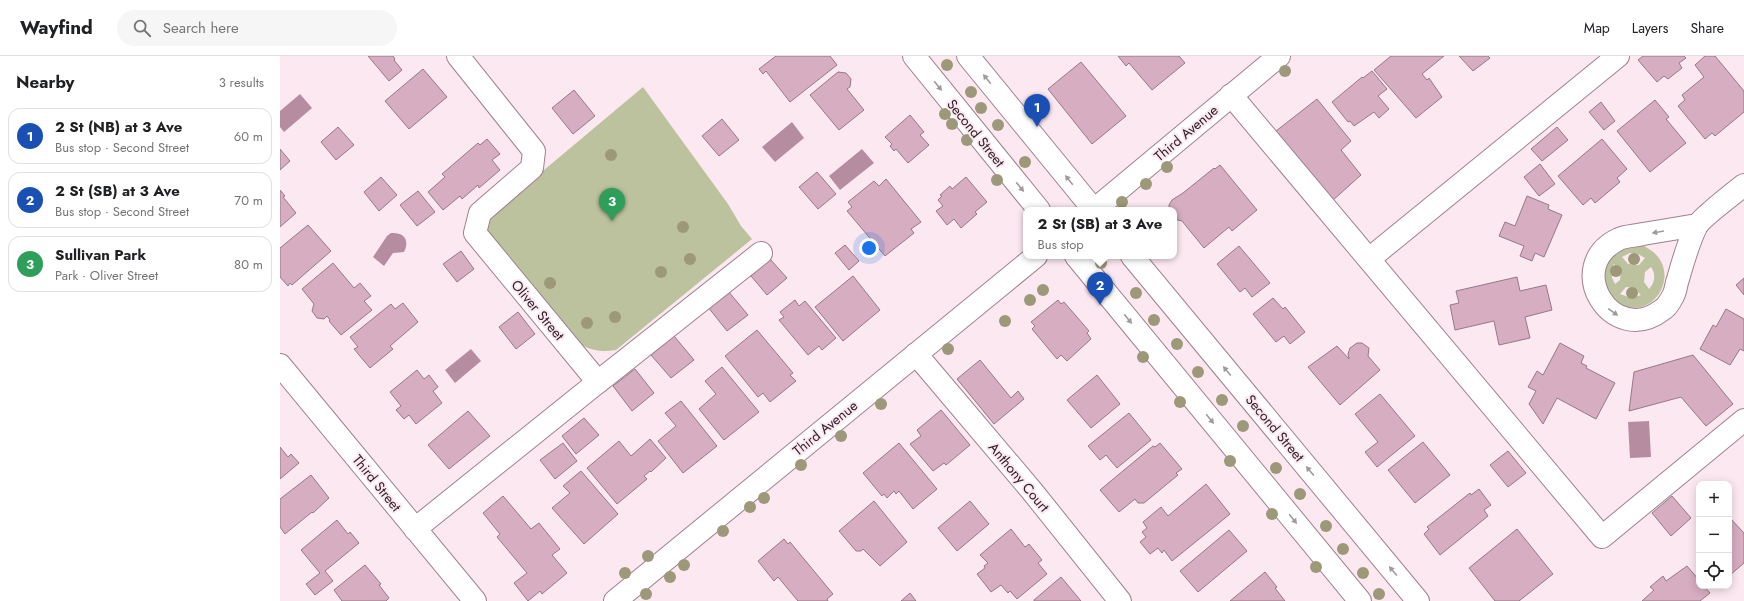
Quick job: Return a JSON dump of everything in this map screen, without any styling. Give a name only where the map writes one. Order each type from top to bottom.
[{"type":"street","name":"Oliver Street","points":[[458,56],[534,151],[532,168],[480,213],[475,233],[598,382]]},
{"type":"street","name":"Second Street","points":[[914,56],[1037,207]]},
{"type":"street","points":[[968,56],[1092,207]]},
{"type":"street","name":"Third Avenue","points":[[1098,207],[1279,56]]},
{"type":"street","points":[[1369,259],[1618,56]]},
{"type":"street","points":[[1231,95],[1602,537],[1744,420]]},
{"type":"street","points":[[1697,225],[1620,239],[1607,247],[1597,260],[1593,278],[1596,292],[1603,305],[1616,316],[1634,320],[1647,318],[1662,310],[1673,296],[1677,279],[1697,225],[1744,185]]},
{"type":"street","points":[[415,529],[761,253]]},
{"type":"street","name":"Third Avenue","points":[[615,601],[1032,259]]},
{"type":"street","points":[[1078,259],[1360,601]]},
{"type":"street","name":"Second Street","points":[[1134,259],[1418,601]]},
{"type":"street","name":"Anthony Court","points":[[916,354],[1032,491],[1120,601]]},
{"type":"street","name":"Third Street","points":[[280,365],[474,601]]},
{"type":"green space","points":[[643,87],[728,204],[741,226],[752,239],[616,350],[595,350],[583,346],[488,241],[484,229],[488,217]]},
{"type":"green space","points":[[1635,243],[1651,250],[1661,261],[1664,273],[1663,285],[1658,295],[1649,304],[1637,308],[1623,306],[1606,294],[1603,272],[1603,265],[1609,256]],"holes":[[[1630,253],[1638,254],[1645,258],[1639,265],[1628,264],[1622,257]],[[1614,264],[1621,271],[1620,280],[1615,284],[1612,269]],[[1651,267],[1654,273],[1654,281],[1649,289],[1644,282],[1645,272]],[[1626,287],[1634,288],[1641,295],[1631,298],[1620,294]]]},
{"type":"shaded area","points":[[300,94],[312,108],[284,132],[280,127],[280,111]]},
{"type":"shaded area","points":[[792,122],[804,138],[775,162],[762,147]]},
{"type":"shaded area","points":[[862,149],[874,163],[840,190],[829,176]]},
{"type":"shaded area","points":[[391,233],[402,235],[405,238],[406,248],[404,252],[393,253],[384,266],[373,257],[387,236]]},
{"type":"shaded area","points":[[471,349],[481,361],[455,383],[445,370]]},
{"type":"shaded area","points":[[1649,421],[1651,457],[1630,458],[1628,422]]},
{"type":"building","points":[[368,56],[393,56],[395,59],[394,60],[402,70],[389,81]]},
{"type":"building","points":[[776,56],[830,56],[837,65],[790,102],[766,71],[763,74],[759,69]]},
{"type":"building","points":[[1118,56],[1179,56],[1185,63],[1152,90],[1129,63],[1126,66]]},
{"type":"building","points":[[1391,56],[1444,56],[1422,74],[1427,80],[1429,78],[1442,97],[1416,118],[1374,70]]},
{"type":"building","points":[[1459,56],[1488,56],[1490,58],[1473,71]]},
{"type":"building","points":[[1643,56],[1684,56],[1686,58],[1679,63],[1682,68],[1668,79],[1664,76],[1657,82],[1638,60]]},
{"type":"building","points":[[1705,56],[1715,56],[1744,91],[1744,112],[1715,136],[1712,133],[1705,139],[1678,106],[1685,100],[1682,95],[1704,77],[1695,65]]},
{"type":"building","points":[[1081,62],[1126,116],[1092,144],[1048,89]]},
{"type":"building","points":[[423,69],[447,97],[409,129],[385,101]]},
{"type":"building","points":[[1372,71],[1387,89],[1378,96],[1389,109],[1379,118],[1374,112],[1354,126],[1350,121],[1348,122],[1332,102],[1362,77],[1363,78]]},
{"type":"building","points":[[838,72],[846,73],[851,79],[850,87],[847,89],[864,110],[839,130],[810,95]]},
{"type":"building","points":[[574,90],[595,116],[573,134],[552,108]]},
{"type":"building","points":[[1317,99],[1351,141],[1341,150],[1361,175],[1332,201],[1276,131]]},
{"type":"building","points":[[1655,100],[1669,117],[1666,119],[1686,143],[1650,172],[1617,131]]},
{"type":"building","points":[[1601,102],[1615,121],[1604,130],[1589,112]]},
{"type":"building","points":[[910,115],[924,132],[920,135],[929,145],[908,163],[896,149],[894,151],[890,146],[892,144],[885,137]]},
{"type":"building","points":[[722,119],[739,140],[719,156],[702,136]]},
{"type":"building","points":[[338,127],[354,145],[336,160],[321,142]]},
{"type":"building","points":[[1557,127],[1568,140],[1542,161],[1531,149]]},
{"type":"building","points":[[487,139],[500,154],[492,160],[500,170],[479,188],[478,185],[462,199],[460,196],[443,210],[428,192],[445,177],[442,174],[478,143],[480,145]]},
{"type":"building","points":[[1602,139],[1627,169],[1617,178],[1620,182],[1595,203],[1591,198],[1583,205],[1558,176]]},
{"type":"building","points":[[280,149],[290,161],[280,170]]},
{"type":"building","points":[[1540,164],[1555,184],[1539,196],[1524,177]]},
{"type":"building","points":[[1220,165],[1257,210],[1232,231],[1229,227],[1204,248],[1182,221],[1177,220],[1177,207],[1169,207],[1169,205],[1172,200],[1214,168],[1215,169]]},
{"type":"building","points":[[817,172],[836,194],[818,209],[799,187]]},
{"type":"building","points":[[381,177],[397,195],[379,211],[364,192]]},
{"type":"building","points":[[966,177],[987,202],[975,212],[977,214],[961,228],[954,219],[947,225],[936,211],[943,206],[938,200],[942,196],[940,195],[950,186],[952,189]]},
{"type":"building","points":[[886,179],[921,222],[911,229],[914,233],[885,256],[847,211],[852,207],[848,202],[874,181],[879,186]]},
{"type":"building","points":[[280,190],[285,196],[283,197],[296,213],[280,227]]},
{"type":"building","points":[[418,191],[435,212],[417,226],[400,205]]},
{"type":"building","points":[[1527,196],[1549,205],[1548,209],[1562,215],[1544,257],[1535,253],[1532,261],[1520,256],[1524,246],[1499,236],[1505,222],[1515,226]]},
{"type":"building","points":[[308,225],[331,251],[292,285],[290,283],[288,286],[280,277],[280,248]]},
{"type":"building","points":[[845,245],[859,261],[849,270],[835,253]]},
{"type":"building","points":[[1239,246],[1270,283],[1252,297],[1245,288],[1240,292],[1217,264]]},
{"type":"building","points":[[461,251],[474,269],[457,282],[443,264]]},
{"type":"building","points":[[770,259],[787,278],[767,295],[751,276]]},
{"type":"building","points":[[333,263],[354,288],[360,283],[371,296],[364,301],[372,310],[341,335],[329,321],[330,320],[327,316],[324,319],[317,318],[312,311],[314,304],[302,289]]},
{"type":"building","points":[[853,276],[880,310],[843,341],[815,307]]},
{"type":"building","points":[[1517,277],[1520,291],[1546,285],[1552,310],[1525,317],[1530,338],[1499,345],[1494,321],[1455,330],[1450,305],[1459,303],[1456,291]]},
{"type":"building","points":[[1744,278],[1744,295],[1736,285]]},
{"type":"building","points":[[728,291],[748,315],[727,331],[708,307]]},
{"type":"building","points":[[1273,298],[1283,309],[1285,307],[1305,332],[1290,344],[1284,336],[1276,342],[1253,314]]},
{"type":"building","points":[[795,300],[799,306],[805,301],[836,338],[822,350],[819,346],[808,355],[779,320],[784,317],[780,312]]},
{"type":"building","points":[[1058,300],[1061,304],[1064,302],[1089,331],[1087,333],[1091,339],[1067,361],[1061,355],[1057,359],[1032,329],[1035,326],[1031,322]]},
{"type":"building","points":[[403,303],[418,322],[390,346],[393,349],[370,368],[354,349],[358,347],[350,337],[391,304],[395,309]]},
{"type":"building","points":[[1726,309],[1744,319],[1744,351],[1740,349],[1730,365],[1700,349],[1713,325],[1716,327]]},
{"type":"building","points":[[518,312],[535,334],[516,349],[499,327]]},
{"type":"building","points":[[757,330],[793,373],[790,375],[796,381],[770,402],[763,393],[758,397],[725,356]]},
{"type":"building","points":[[674,336],[694,360],[671,378],[651,355]]},
{"type":"building","points":[[1357,343],[1362,343],[1369,348],[1368,356],[1380,370],[1340,405],[1308,367],[1337,346],[1349,359],[1348,354],[1350,348]]},
{"type":"building","points":[[1560,343],[1584,356],[1581,363],[1587,366],[1586,368],[1615,383],[1596,419],[1557,398],[1543,424],[1529,404],[1536,391],[1528,387],[1537,371],[1543,375]]},
{"type":"building","points":[[1693,355],[1733,404],[1706,426],[1681,397],[1629,411],[1634,372]]},
{"type":"building","points":[[980,360],[1011,398],[1018,391],[1024,399],[994,424],[957,379]]},
{"type":"building","points":[[722,367],[759,412],[724,440],[699,409],[716,394],[705,381]]},
{"type":"building","points":[[635,369],[654,393],[632,411],[613,386]]},
{"type":"building","points":[[417,370],[424,379],[429,375],[438,387],[433,391],[442,403],[416,424],[409,415],[404,419],[396,410],[401,406],[390,392]]},
{"type":"building","points":[[1097,375],[1120,404],[1091,428],[1067,400]]},
{"type":"building","points":[[1380,394],[1415,436],[1377,467],[1365,452],[1378,442],[1355,414]]},
{"type":"building","points":[[681,401],[717,446],[683,473],[658,441],[676,426],[665,413]]},
{"type":"building","points":[[941,410],[970,445],[946,465],[944,463],[933,471],[910,444],[921,436],[917,430]]},
{"type":"building","points":[[468,411],[490,436],[449,469],[428,445]]},
{"type":"building","points":[[1129,413],[1151,440],[1117,468],[1106,455],[1100,460],[1088,446]]},
{"type":"building","points":[[584,418],[599,435],[576,454],[562,436]]},
{"type":"building","points":[[650,439],[666,458],[651,472],[650,471],[644,476],[647,479],[617,504],[587,468],[619,441],[631,456]]},
{"type":"building","points":[[1423,442],[1450,475],[1415,503],[1388,470]]},
{"type":"building","points":[[563,443],[577,461],[555,479],[540,460]]},
{"type":"building","points":[[899,443],[937,489],[913,509],[899,491],[896,494],[894,491],[887,498],[884,494],[882,496],[863,473]]},
{"type":"building","points":[[1160,443],[1182,469],[1176,473],[1178,475],[1144,503],[1138,503],[1135,499],[1119,512],[1100,490],[1153,446],[1155,447]]},
{"type":"building","points":[[280,447],[288,457],[291,454],[299,463],[280,479]]},
{"type":"building","points":[[1508,451],[1526,473],[1508,487],[1490,465]]},
{"type":"building","points":[[581,471],[618,514],[584,544],[552,508],[570,493],[563,486]]},
{"type":"building","points":[[311,475],[329,498],[313,513],[312,512],[285,534],[280,527],[280,499]]},
{"type":"building","points":[[1206,484],[1230,514],[1172,561],[1164,550],[1162,553],[1158,548],[1150,554],[1140,542],[1146,537],[1142,532],[1147,528],[1143,522],[1161,507],[1168,516]]},
{"type":"building","points":[[1479,489],[1491,505],[1484,510],[1488,516],[1440,555],[1424,534],[1429,529],[1427,527],[1470,493],[1471,495]]},
{"type":"building","points":[[503,496],[531,529],[539,523],[560,549],[552,555],[567,573],[542,594],[540,591],[528,601],[514,583],[527,573],[497,537],[500,534],[483,513]]},
{"type":"building","points":[[1672,496],[1691,518],[1671,536],[1652,513]]},
{"type":"building","points":[[874,501],[907,542],[880,566],[863,549],[861,551],[856,551],[839,531]]},
{"type":"building","points":[[970,501],[989,524],[957,551],[938,528]]},
{"type":"building","points":[[337,520],[348,534],[350,532],[359,543],[325,571],[333,581],[315,595],[306,584],[320,573],[301,550]]},
{"type":"building","points":[[1732,520],[1744,533],[1744,563],[1732,573]]},
{"type":"building","points":[[1011,529],[1025,547],[1029,544],[1042,560],[1038,563],[1047,574],[1017,599],[1010,591],[1008,593],[1001,585],[991,592],[977,574],[985,568],[984,566],[988,563],[980,555]]},
{"type":"building","points":[[1517,529],[1553,574],[1519,601],[1495,601],[1469,568]]},
{"type":"building","points":[[1229,530],[1247,551],[1198,592],[1180,571]]},
{"type":"building","points":[[784,539],[788,544],[790,542],[833,594],[827,599],[828,601],[798,601],[778,577],[774,581],[758,561]]},
{"type":"building","points":[[365,565],[381,584],[379,585],[389,598],[386,601],[342,601],[334,590]]},
{"type":"building","points":[[1687,566],[1696,576],[1696,589],[1707,589],[1710,593],[1700,601],[1642,601],[1654,590],[1650,587],[1663,576],[1666,581]]},
{"type":"building","points":[[1265,572],[1277,587],[1275,588],[1285,601],[1230,601]]},
{"type":"building","points":[[1061,577],[1081,601],[1034,601],[1034,600]]},
{"type":"building","points":[[910,593],[916,601],[901,601]]},
{"type":"place","name":"2 St (NB) at 3 Ave","points":[[1037,127]]},
{"type":"place","name":"Sullivan Park","points":[[612,221]]},
{"type":"place","name":"2 St (SB) at 3 Ave","points":[[1100,305]]}]
